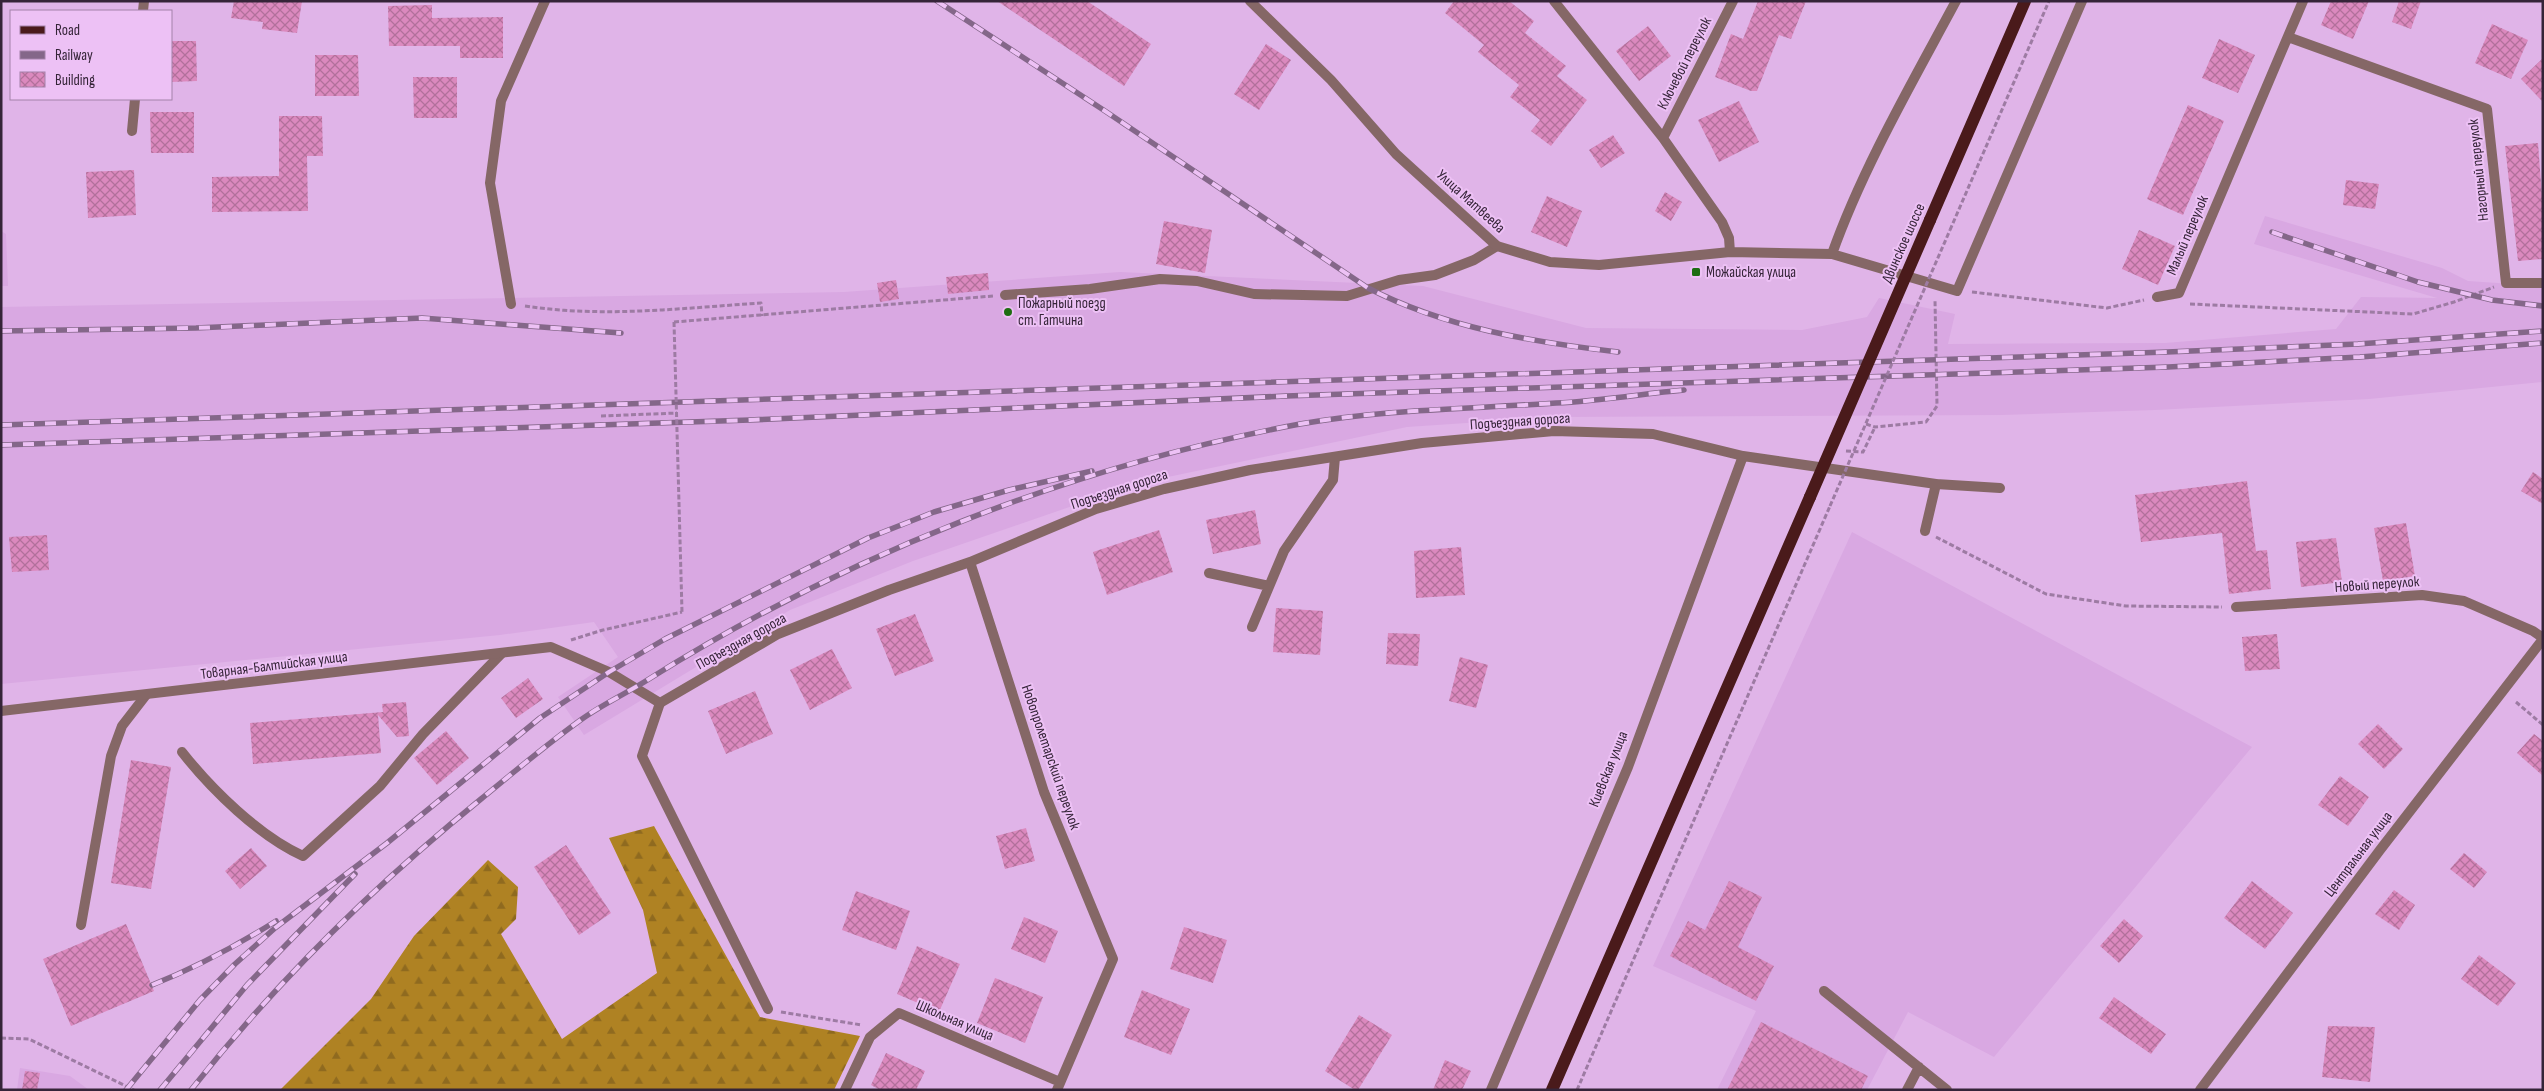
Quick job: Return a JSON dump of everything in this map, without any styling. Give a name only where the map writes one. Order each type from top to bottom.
[{"type":"main road","name":"Двинское шоссе","points":[[1552,1090],[2025,1]]},
{"type":"street","points":[[511,304],[490,182],[500,101],[545,1]]},
{"type":"street","name":"Улица Матвеева","points":[[1250,1],[1332,80],[1396,154],[1497,246],[1550,262],[1599,265],[1730,252],[1832,254]]},
{"type":"street","points":[[1554,1],[1662,138],[1722,222],[1729,238],[1730,252]]},
{"type":"street","name":"Ключевой переулок","points":[[1662,138],[1733,1]]},
{"type":"street","points":[[1956,1],[1844,220],[1832,254],[1957,291],[2082,1]]},
{"type":"street","name":"Малый переулок","points":[[2157,298],[2179,293],[2303,1]]},
{"type":"street","name":"Нагорный переулок","points":[[2288,37],[2486,109],[2506,283]]},
{"type":"street","points":[[132,131],[135,100]]},
{"type":"street","points":[[1005,295],[1090,289],[1160,279],[1197,281],[1254,294],[1348,296],[1399,280],[1435,275],[1474,260],[1497,246]]},
{"type":"street","points":[[2506,283],[2543,283]]},
{"type":"street","name":"Подъездная дорога","points":[[660,703],[778,634],[889,590],[970,562],[1096,509],[1164,489],[1250,470],[1422,443],[1554,432],[1653,434],[1743,456],[1936,484],[2000,488]]},
{"type":"street","name":"Киевская улица","points":[[1491,1090],[1628,767],[1743,456]]},
{"type":"street","points":[[1252,627],[1284,551],[1333,480],[1335,457]]},
{"type":"street","points":[[1925,531],[1936,484]]},
{"type":"street","name":"Новопролетарский переулок","points":[[970,562],[1044,792],[1113,959],[1058,1086]]},
{"type":"street","points":[[1209,573],[1270,586]]},
{"type":"street","name":"Новый переулок","points":[[2236,607],[2422,595],[2464,601],[2533,631],[2543,639]]},
{"type":"street","name":"Центральная улица","points":[[2200,1090],[2380,850],[2543,639]]},
{"type":"street","points":[[551,647],[609,672],[660,703],[642,756],[768,1009]]},
{"type":"street","name":"Товарная-Балтийская улица","points":[[1,711],[551,647]]},
{"type":"street","points":[[182,752],[205,781],[281,846],[303,856],[380,786],[423,734],[502,653]]},
{"type":"street","points":[[80,925],[111,756],[122,726],[146,695]]},
{"type":"street","points":[[1824,991],[1947,1090]]},
{"type":"street","name":"Школьная улица","points":[[845,1090],[870,1037],[899,1013],[1058,1086]]},
{"type":"street","points":[[1907,1090],[1919,1067]]},
{"type":"path","points":[[1577,1090],[2049,1]]},
{"type":"path","points":[[2184,303],[2413,314],[2454,302],[2506,283]]},
{"type":"path","points":[[1957,291],[2107,308],[2157,298]]},
{"type":"path","points":[[551,647],[603,630],[682,612],[674,322],[1005,295]]},
{"type":"path","points":[[1866,424],[1875,427],[1926,422],[1937,406],[1936,301],[1918,295]]},
{"type":"path","points":[[511,304],[567,312],[659,310],[761,303],[762,316]]},
{"type":"path","points":[[601,416],[677,413]]},
{"type":"path","points":[[1925,531],[2046,594],[2126,606],[2236,607]]},
{"type":"path","points":[[2516,702],[2543,725]]},
{"type":"path","points":[[768,1009],[880,1028]]},
{"type":"path","points":[[1,1038],[29,1039],[134,1090]]},
{"type":"shaded area","points":[[2265,216],[2442,268],[2468,281],[2543,286],[2543,382],[2369,399],[2155,410],[2002,415],[1556,417],[1407,427],[1139,483],[913,561],[790,610],[584,735],[558,697],[618,657],[594,622],[500,635],[1,684],[1,307],[844,292],[1120,272],[1423,286],[1586,328],[1802,330],[1867,317],[1879,298],[1955,314],[1948,344],[2165,343],[2336,329],[2361,297],[2437,298],[2254,244]]},
{"type":"shaded area","points":[[1,231],[6,234],[8,286],[1,286]]},
{"type":"shaded area","points":[[1852,532],[2252,747],[1994,1057],[1908,1012],[1867,1090],[1717,1090],[1756,1011],[1653,966]]},
{"type":"shaded area","points":[[20,1068],[70,1076],[89,1090],[17,1090]]},
{"type":"green space","points":[[654,826],[760,1017],[860,1036],[834,1090],[280,1090],[371,999],[414,936],[488,860],[518,887],[516,919],[501,934],[562,1039],[657,973],[643,910],[609,838]]},
{"type":"building","points":[[234,1],[302,1],[297,33],[262,29],[263,22],[231,18]]},
{"type":"building","points":[[997,1],[1087,1],[1151,44],[1124,86]]},
{"type":"building","points":[[1454,1],[1509,1],[1534,21],[1525,33],[1566,66],[1557,76],[1587,100],[1551,146],[1531,131],[1540,120],[1510,97],[1519,85],[1478,52],[1484,45],[1445,13]]},
{"type":"building","points":[[1758,1],[1806,1],[1791,39],[1779,35],[1757,91],[1751,91],[1715,77],[1731,34],[1743,39]]},
{"type":"building","points":[[2331,1],[2369,1],[2353,39],[2321,25]]},
{"type":"building","points":[[2399,1],[2421,1],[2411,29],[2392,22]]},
{"type":"building","points":[[432,5],[432,18],[503,17],[503,58],[460,58],[460,46],[389,46],[388,6]]},
{"type":"building","points":[[2492,24],[2528,40],[2511,79],[2475,63]]},
{"type":"building","points":[[1648,26],[1671,56],[1639,81],[1616,51]]},
{"type":"building","points":[[2219,39],[2255,55],[2238,93],[2202,78]]},
{"type":"building","points":[[172,41],[196,41],[197,81],[172,82]]},
{"type":"building","points":[[1266,44],[1291,60],[1259,110],[1234,94]]},
{"type":"building","points":[[315,55],[358,55],[359,96],[315,96]]},
{"type":"building","points":[[2543,58],[2543,102],[2521,79]]},
{"type":"building","points":[[413,77],[457,77],[457,118],[414,118]]},
{"type":"building","points":[[1739,101],[1759,142],[1719,162],[1698,120]]},
{"type":"building","points":[[2188,105],[2224,121],[2183,215],[2147,199]]},
{"type":"building","points":[[150,112],[194,112],[194,153],[151,153]]},
{"type":"building","points":[[279,116],[322,116],[323,156],[307,156],[308,211],[212,212],[212,177],[279,176]]},
{"type":"building","points":[[1613,135],[1625,153],[1601,168],[1589,150]]},
{"type":"building","points":[[2538,143],[2543,210],[2543,259],[2518,261],[2505,146]]},
{"type":"building","points":[[134,170],[136,215],[88,218],[86,172]]},
{"type":"building","points":[[2346,180],[2379,184],[2375,209],[2343,205]]},
{"type":"building","points":[[1665,192],[1682,202],[1671,221],[1655,211]]},
{"type":"building","points":[[1547,196],[1582,211],[1567,247],[1531,232]]},
{"type":"building","points":[[1164,221],[1212,230],[1205,273],[1156,264]]},
{"type":"building","points":[[2139,230],[2175,246],[2158,285],[2122,269]]},
{"type":"building","points":[[988,273],[989,290],[948,294],[946,277]]},
{"type":"building","points":[[896,280],[899,299],[880,302],[877,283]]},
{"type":"building","points":[[2533,472],[2543,479],[2543,504],[2521,491]]},
{"type":"building","points":[[2247,481],[2256,551],[2267,550],[2271,589],[2229,594],[2222,533],[2141,542],[2135,495]]},
{"type":"building","points":[[1255,510],[1261,544],[1213,554],[1206,520]]},
{"type":"building","points":[[2406,523],[2415,576],[2383,581],[2374,528]]},
{"type":"building","points":[[1159,530],[1173,572],[1107,595],[1093,552]]},
{"type":"building","points":[[47,535],[49,570],[12,572],[9,537]]},
{"type":"building","points":[[2336,538],[2342,582],[2301,587],[2296,542]]},
{"type":"building","points":[[1461,547],[1465,595],[1416,598],[1414,551]]},
{"type":"building","points":[[1276,608],[1323,611],[1320,655],[1273,652]]},
{"type":"building","points":[[915,614],[934,661],[895,676],[876,629]]},
{"type":"building","points":[[1388,633],[1420,634],[1418,666],[1386,664]]},
{"type":"building","points":[[2277,634],[2280,669],[2245,671],[2242,637]]},
{"type":"building","points":[[832,649],[852,688],[810,710],[790,670]]},
{"type":"building","points":[[1460,657],[1488,665],[1476,708],[1449,701]]},
{"type":"building","points":[[528,678],[543,699],[516,718],[501,698]]},
{"type":"building","points":[[755,691],[773,734],[726,754],[708,711]]},
{"type":"building","points":[[406,702],[409,736],[397,737],[378,715],[381,753],[253,764],[250,723],[383,712],[382,704]]},
{"type":"building","points":[[2378,724],[2403,749],[2384,769],[2358,744]]},
{"type":"building","points":[[446,731],[469,758],[437,785],[414,758]]},
{"type":"building","points":[[2534,734],[2543,741],[2543,776],[2517,753]]},
{"type":"building","points":[[131,760],[171,767],[151,889],[111,883]]},
{"type":"building","points":[[2340,776],[2369,797],[2348,826],[2318,805]]},
{"type":"building","points":[[1026,828],[1035,861],[1005,869],[996,836]]},
{"type":"building","points":[[566,845],[611,913],[579,935],[534,867]]},
{"type":"building","points":[[251,848],[267,866],[240,889],[225,871]]},
{"type":"building","points":[[2464,853],[2487,872],[2474,888],[2450,869]]},
{"type":"building","points":[[1729,881],[1762,897],[1738,947],[1774,966],[1756,1001],[1670,956],[1688,921],[1705,930]]},
{"type":"building","points":[[2252,881],[2293,913],[2265,949],[2224,918]]},
{"type":"building","points":[[2394,890],[2415,905],[2399,930],[2375,914]]},
{"type":"building","points":[[856,891],[910,911],[896,950],[842,930]]},
{"type":"building","points":[[1024,917],[1058,931],[1045,963],[1011,949]]},
{"type":"building","points":[[2124,919],[2143,936],[2119,963],[2100,946]]},
{"type":"building","points":[[126,924],[154,991],[71,1026],[43,959]]},
{"type":"building","points":[[1184,927],[1227,940],[1213,983],[1170,969]]},
{"type":"building","points":[[917,946],[960,964],[939,1012],[897,994]]},
{"type":"building","points":[[2479,955],[2516,983],[2498,1006],[2461,979]]},
{"type":"building","points":[[995,978],[1043,997],[1025,1043],[977,1023]]},
{"type":"building","points":[[1142,990],[1190,1009],[1171,1055],[1124,1037]]},
{"type":"building","points":[[2114,997],[2166,1034],[2151,1054],[2099,1018]]},
{"type":"building","points":[[1359,1015],[1392,1035],[1358,1090],[1355,1090],[1325,1071]]},
{"type":"building","points":[[1761,1022],[1868,1076],[1861,1090],[1727,1090]]},
{"type":"building","points":[[2328,1026],[2375,1027],[2370,1082],[2322,1077]]},
{"type":"building","points":[[886,1053],[925,1071],[916,1090],[880,1090],[871,1085]]},
{"type":"building","points":[[1445,1060],[1471,1071],[1462,1090],[1433,1090]]},
{"type":"building","points":[[25,1071],[40,1073],[37,1090],[22,1090]]},
{"type":"railway","points":[[937,1],[1105,111],[1368,288],[1428,313],[1490,331],[1522,338],[1618,352]]},
{"type":"railway","points":[[2272,232],[2418,282],[2492,300],[2543,306]]},
{"type":"railway","points":[[1,331],[196,328],[422,318],[621,333]]},
{"type":"railway","points":[[1,425],[2167,352],[2358,344],[2543,331]]},
{"type":"railway","points":[[1,445],[750,420],[1286,396],[2168,367],[2360,357],[2543,343]]},
{"type":"railway","points":[[191,1090],[257,1011],[365,900],[442,832],[556,738],[598,708],[724,634],[802,593],[881,555],[962,521],[1045,491],[1129,465],[1214,442],[1300,424],[1396,412],[1572,402],[1684,390]]},
{"type":"railway","points":[[126,1090],[200,1000],[235,964],[275,928],[387,843],[540,718],[609,672],[665,639],[868,538],[934,512],[1009,490],[1092,471]]},
{"type":"railway","points":[[160,1090],[247,985],[355,874]]},
{"type":"railway","points":[[152,985],[215,956],[276,921]]},
{"type":"place","name":"Можайская улица","points":[[1696,272]]},
{"type":"place","name":"Пожарный поезд ст. Гатчина","points":[[1008,312]]}]
